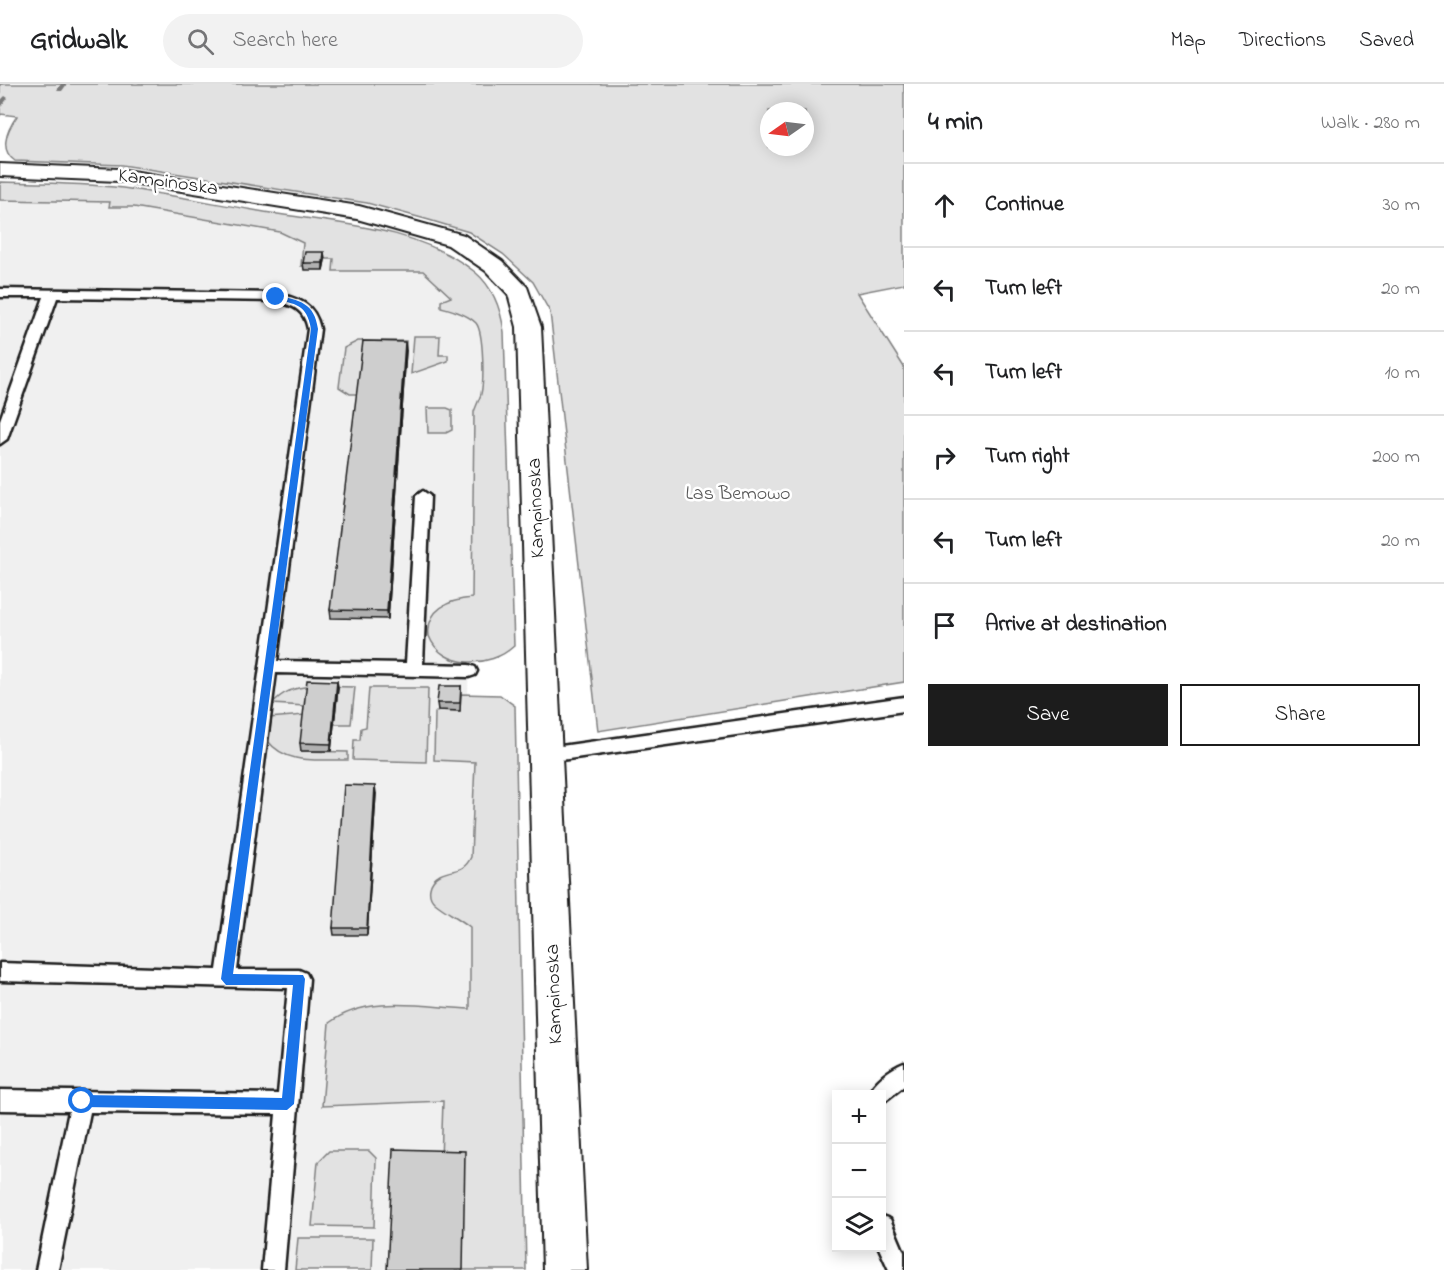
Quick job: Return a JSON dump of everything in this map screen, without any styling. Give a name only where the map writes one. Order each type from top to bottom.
[{"type":"street","name":"Kampinoska","points":[[0,170],[119,175],[359,213],[456,240],[500,272],[519,292],[529,327],[565,1270]]},
{"type":"lane","points":[[0,293],[276,297],[301,303],[313,316],[314,329],[226,979]]},
{"type":"lane","points":[[0,440],[52,293]]},
{"type":"lane","points":[[414,670],[423,496]]},
{"type":"lane","points":[[269,667],[469,671]]},
{"type":"lane","points":[[547,755],[904,704]]},
{"type":"lane","points":[[0,972],[299,979],[273,1270]]},
{"type":"lane","points":[[885,1090],[904,1074]]},
{"type":"lane","points":[[0,1100],[287,1104]]},
{"type":"lane","points":[[47,1270],[82,1101]]},
{"type":"lane","points":[[886,1237],[900,1270]]},
{"type":"shaded area","points":[[0,200],[111,202],[110,207],[134,207],[425,257],[492,340],[469,650],[468,698],[495,726],[463,1270],[0,1270]]},
{"type":"green space","name":"Las Bemowo","points":[[0,84],[904,84],[904,284],[857,293],[904,367],[904,682],[598,731],[550,312],[533,282],[503,254],[469,232],[367,203],[122,165],[15,161],[7,152],[6,141],[17,116],[1,114],[0,116]]},
{"type":"green space","points":[[0,182],[123,188],[378,230],[429,245],[475,272],[487,284],[495,299],[504,332],[514,646],[493,658],[468,662],[445,655],[435,647],[429,636],[431,619],[435,613],[447,604],[472,598],[474,412],[481,394],[483,368],[481,336],[476,323],[464,315],[441,307],[441,301],[451,297],[423,271],[333,271],[334,259],[306,259],[305,266],[301,266],[303,243],[280,232],[134,207],[109,207],[110,202],[0,200]]},
{"type":"green space","points":[[414,336],[440,336],[439,355],[448,355],[448,361],[411,374]]},
{"type":"green space","points":[[358,341],[406,341],[406,350],[364,349],[358,394],[350,394],[339,387],[344,348]]},
{"type":"green space","points":[[427,408],[452,410],[452,430],[446,433],[428,433]]},
{"type":"green space","points":[[311,686],[355,687],[351,724],[334,724],[306,706],[272,704],[289,691]]},
{"type":"green space","points":[[369,688],[428,688],[426,762],[353,760],[354,740],[360,740],[361,728],[366,727]]},
{"type":"green space","points":[[461,694],[500,695],[515,706],[526,1270],[463,1270],[441,1161],[443,1101],[322,1106],[329,1023],[344,1014],[379,1005],[470,1009],[470,927],[435,903],[430,896],[431,884],[436,878],[465,866],[471,857],[475,762],[434,760],[435,713],[438,710],[460,711]]},
{"type":"green space","points":[[305,715],[301,751],[348,752],[348,760],[314,760],[294,757],[284,754],[267,740],[268,718]]},
{"type":"green space","points":[[329,1151],[369,1151],[376,1158],[374,1227],[312,1226],[318,1162]]},
{"type":"green space","points":[[298,1238],[373,1238],[372,1270],[295,1270]]},
{"type":"building","points":[[305,252],[324,252],[323,263],[303,263]]},
{"type":"building","points":[[363,341],[405,342],[387,611],[330,610]]},
{"type":"building","points":[[307,680],[337,681],[331,744],[300,743]]},
{"type":"building","points":[[439,686],[461,686],[460,703],[437,703]]},
{"type":"building","points":[[344,785],[375,786],[367,928],[333,928]]},
{"type":"building","points":[[393,1149],[465,1151],[463,1270],[387,1270]]},
{"type":"waterway","points":[[60,90],[64,84]]},
{"type":"waterway","points":[[0,105],[5,98]]},
{"type":"route","points":[[82,1101],[287,1104],[299,979],[226,979],[314,329],[313,316],[301,303],[276,297]]}]
